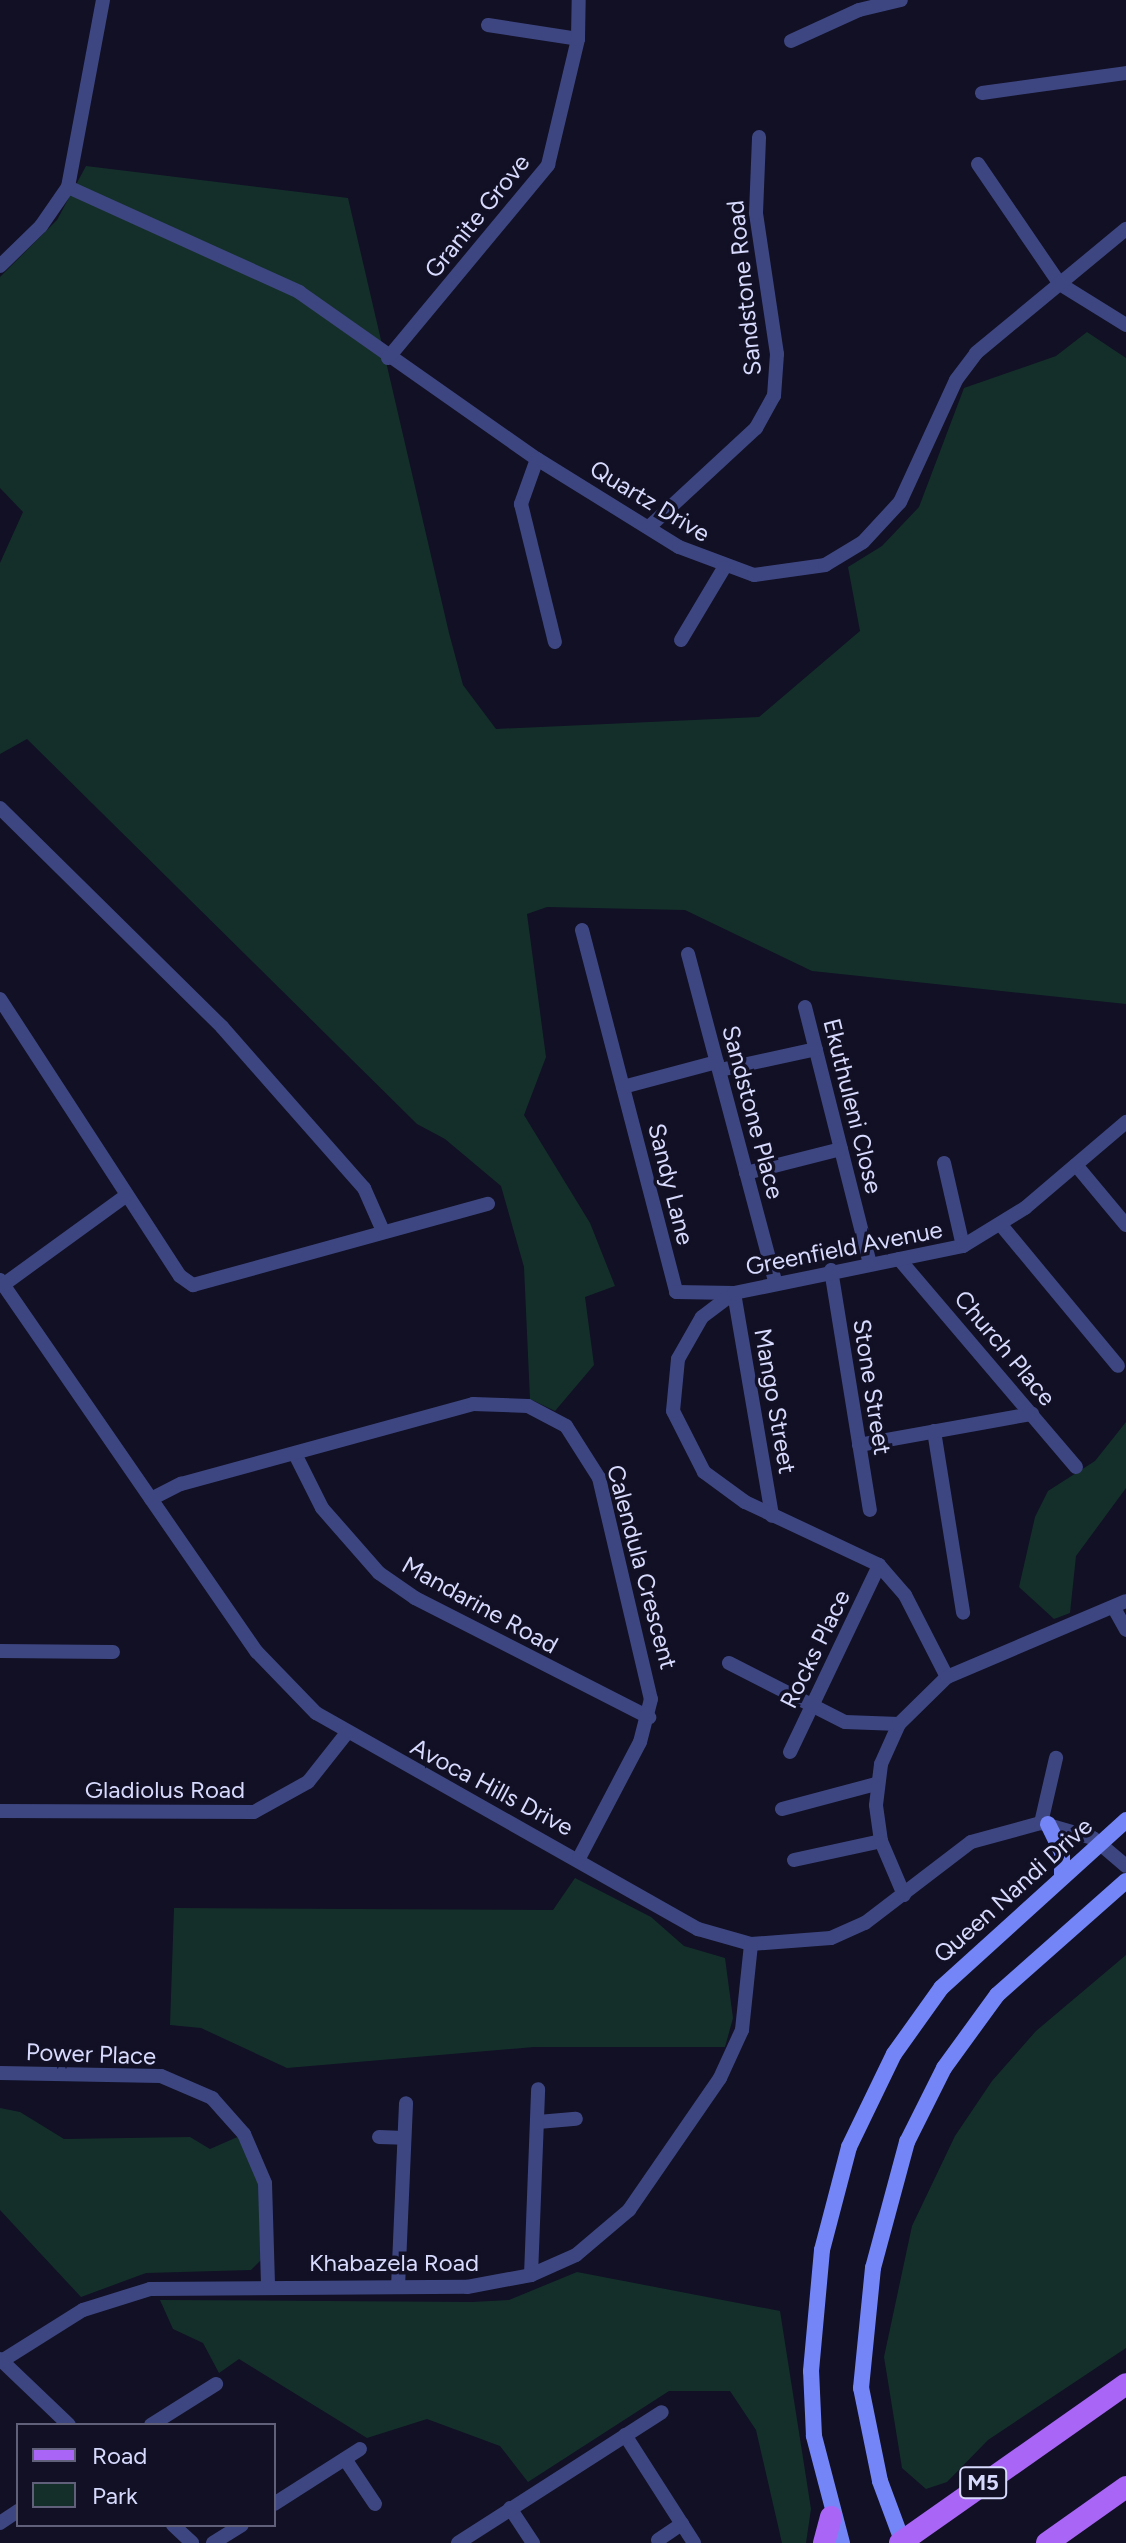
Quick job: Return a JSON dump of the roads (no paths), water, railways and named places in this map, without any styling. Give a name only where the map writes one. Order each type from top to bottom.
[{"type":"main road","name":"Queen Nandi Drive","points":[[842,2543],[831,2517],[814,2436],[811,2371],[822,2250],[849,2147],[894,2054],[941,1988],[1126,1820]]},
{"type":"main road","points":[[1044,1824],[1062,1853],[1062,1876]]},
{"type":"main road","points":[[902,2542],[880,2481],[861,2388],[873,2268],[907,2142],[944,2068],[997,1995],[1126,1881]]},
{"type":"main road","name":"M5","points":[[902,2542],[1126,2384]]},
{"type":"main road","points":[[1047,2543],[1126,2487]]},
{"type":"main road","points":[[824,2543],[831,2517]]},
{"type":"street","points":[[0,266],[41,226],[68,187],[103,0]]},
{"type":"street","name":"Granite Grove","points":[[388,358],[542,174],[578,39],[579,0]]},
{"type":"street","points":[[791,41],[859,10],[901,0]]},
{"type":"street","points":[[488,25],[578,39]]},
{"type":"street","points":[[982,93],[1126,73]]},
{"type":"street","name":"Sandstone Road","points":[[649,527],[756,428],[774,396],[777,354],[756,213],[759,137]]},
{"type":"street","points":[[978,164],[1060,284],[1126,325]]},
{"type":"street","name":"Quartz Drive","points":[[68,187],[299,292],[388,358],[537,459],[724,568],[754,575],[803,571],[863,542],[900,502],[964,368],[1126,229]]},
{"type":"street","points":[[537,459],[521,504],[555,642]]},
{"type":"street","points":[[681,640],[724,568]]},
{"type":"street","points":[[0,808],[222,1027],[359,1181],[383,1231]]},
{"type":"street","name":"Sandy Lane","points":[[582,930],[676,1292],[734,1293]]},
{"type":"street","name":"Sandstone Place","points":[[688,954],[775,1281]]},
{"type":"street","points":[[0,999],[180,1276],[198,1287],[383,1231],[488,1204]]},
{"type":"street","name":"Ekuthuleni Close","points":[[805,1007],[870,1263]]},
{"type":"street","points":[[623,1087],[816,1049]]},
{"type":"street","name":"Greenfield Avenue","points":[[947,1677],[905,1595],[879,1565],[772,1516],[704,1472],[673,1411],[673,1377],[686,1341],[702,1317],[734,1293],[775,1281],[963,1246],[1001,1225],[1126,1122]]},
{"type":"street","points":[[746,1173],[841,1149]]},
{"type":"street","points":[[944,1163],[963,1246]]},
{"type":"street","points":[[1076,1165],[1126,1225]]},
{"type":"street","points":[[2,1283],[127,1195]]},
{"type":"street","points":[[1001,1225],[1118,1366]]},
{"type":"street","name":"Church Place","points":[[899,1259],[1076,1467]]},
{"type":"street","name":"Stone Street","points":[[831,1270],[870,1510]]},
{"type":"street","name":"Avoca Hills Drive","points":[[2,1283],[257,1652],[346,1734],[579,1858],[698,1929],[751,1944],[831,1938],[904,1895],[971,1842],[1044,1824]]},
{"type":"street","name":"Mango Street","points":[[734,1293],[772,1516]]},
{"type":"street","name":"Calendula Crescent","points":[[151,1499],[181,1484],[487,1401],[528,1406],[566,1426],[599,1478],[649,1673],[649,1717],[579,1858]]},
{"type":"street","points":[[859,1445],[1032,1414]]},
{"type":"street","points":[[934,1431],[963,1613]]},
{"type":"street","name":"Mandarine Road","points":[[295,1454],[322,1508],[379,1573],[455,1619],[649,1717]]},
{"type":"street","name":"Rocks Place","points":[[790,1752],[879,1565]]},
{"type":"street","points":[[904,1895],[881,1841],[876,1784],[899,1724],[947,1677],[1120,1605],[1126,1630]]},
{"type":"street","points":[[0,1651],[113,1652]]},
{"type":"street","points":[[729,1663],[855,1725],[899,1724]]},
{"type":"street","name":"Gladiolus Road","points":[[0,1811],[254,1812],[308,1782],[346,1734]]},
{"type":"street","points":[[1056,1758],[1044,1824],[1102,1842],[1126,1866]]},
{"type":"street","points":[[782,1809],[876,1784]]},
{"type":"street","points":[[794,1860],[881,1841]]},
{"type":"street","name":"Khabazela Road","points":[[1,2361],[116,2296],[188,2284],[494,2285],[531,2275],[607,2233],[657,2174],[734,2054],[747,2004],[751,1944]]},
{"type":"street","name":"Power Place","points":[[0,2073],[161,2076],[212,2098],[244,2134],[265,2183],[268,2284]]},
{"type":"street","points":[[531,2275],[538,2089]]},
{"type":"street","points":[[398,2287],[406,2103]]},
{"type":"street","points":[[538,2122],[576,2119]]},
{"type":"street","points":[[379,2137],[404,2138]]},
{"type":"street","points":[[1,2361],[67,2423]]},
{"type":"street","points":[[154,2423],[216,2384]]},
{"type":"street","points":[[458,2543],[662,2412]]},
{"type":"street","points":[[625,2435],[694,2543]]},
{"type":"street","points":[[276,2503],[360,2449]]},
{"type":"street","points":[[345,2459],[375,2504]]},
{"type":"street","points":[[510,2508],[533,2543]]},
{"type":"street","points":[[658,2540],[682,2524]]},
{"type":"street","points":[[175,2527],[192,2543]]},
{"type":"street","points":[[213,2543],[239,2527]]}]
